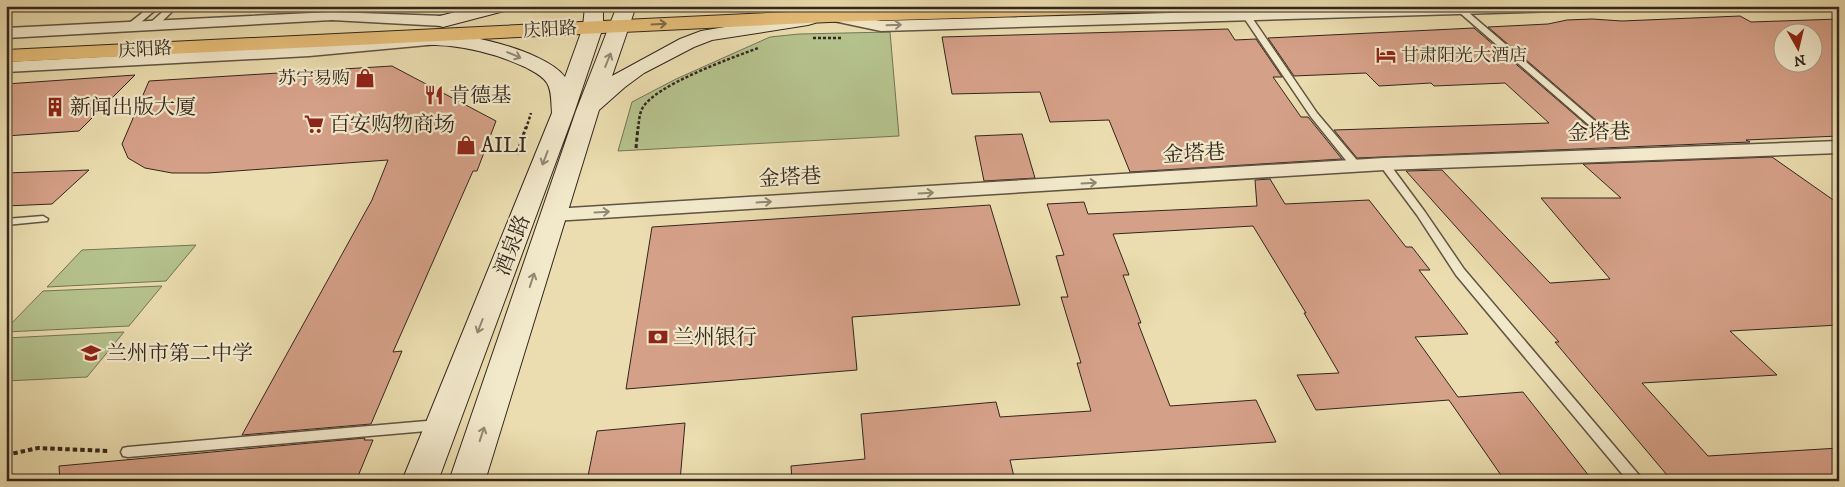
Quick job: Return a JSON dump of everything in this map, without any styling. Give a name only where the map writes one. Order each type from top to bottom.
[{"type":"main road","points":[[380,37],[447,30],[501,6]]},
{"type":"main road","name":"庆阳路","points":[[625,14],[727,6]]},
{"type":"main road","name":"庆阳路","points":[[6,44],[447,30],[594,15],[829,16],[1154,6]]},
{"type":"main road","name":"酒泉路","points":[[420,481],[575,112],[625,14]]},
{"type":"main road","name":"庆阳路","points":[[6,56],[380,37],[594,15]]},
{"type":"main road","name":"酒泉路","points":[[467,481],[553,215],[594,15]]},
{"type":"main road","points":[[447,30],[500,49],[542,68],[555,77],[575,112],[617,82],[663,55],[708,35],[829,16]]},
{"type":"street","points":[[829,16],[881,26],[1244,11],[1592,6]]},
{"type":"street","points":[[6,33],[332,16],[447,30]]},
{"type":"street","points":[[6,67],[299,51],[447,30]]},
{"type":"street","name":"金塔巷","points":[[553,215],[1384,164],[1839,147]]},
{"type":"lane","points":[[131,26],[156,6]]},
{"type":"lane","points":[[153,25],[174,6]]},
{"type":"lane","points":[[1458,8],[1600,130]]},
{"type":"lane","points":[[1244,11],[1314,115],[1357,167]]},
{"type":"lane","points":[[1384,164],[1460,272],[1637,481]]},
{"type":"lane","points":[[6,222],[44,220]]},
{"type":"lane","points":[[128,452],[442,425]]},
{"type":"path","points":[[810,38],[850,38]]},
{"type":"path","points":[[636,148],[643,108],[655,96],[703,69],[765,45]]},
{"type":"path","points":[[517,154],[531,113]]},
{"type":"path","points":[[6,455],[38,448],[128,452]]},
{"type":"green space","points":[[890,32],[899,136],[618,151],[632,102],[676,79],[770,37],[799,34]]},
{"type":"green space","points":[[196,245],[166,281],[47,287],[82,250]]},
{"type":"green space","points":[[162,286],[129,326],[6,332],[6,329],[43,291]]},
{"type":"green space","points":[[124,332],[87,377],[6,381],[6,338]]},
{"type":"building","points":[[1740,16],[1751,22],[1839,19],[1839,136],[1746,140],[1750,142],[1357,158],[1334,130],[1549,123],[1505,83],[1434,86],[1431,83],[1379,86],[1366,73],[1294,76],[1268,38],[1474,28],[1596,133],[1603,134],[1605,132],[1604,127],[1488,27],[1548,24],[1567,20],[1622,21]]},
{"type":"building","points":[[1228,29],[1235,40],[1256,39],[1282,77],[1273,77],[1301,117],[1308,117],[1342,159],[1130,172],[1109,120],[1050,122],[1040,92],[952,94],[942,37]]},
{"type":"building","points":[[392,66],[496,121],[477,171],[473,171],[393,352],[402,351],[371,424],[242,435],[372,200],[388,160],[208,173],[172,173],[145,168],[128,158],[122,144],[149,81]]},
{"type":"building","name":"新闻出版大厦","points":[[135,75],[79,131],[6,136],[6,84]]},
{"type":"building","points":[[1022,134],[1035,178],[984,181],[975,136]]},
{"type":"building","points":[[1772,157],[1839,204],[1839,325],[1730,331],[1777,375],[1642,383],[1708,456],[1839,448],[1839,481],[1672,481],[1555,342],[1559,342],[1406,171],[1442,170],[1550,283],[1610,279],[1541,198],[1621,198],[1583,164]]},
{"type":"building","points":[[89,170],[52,204],[6,206],[6,173]]},
{"type":"building","points":[[1270,179],[1285,204],[1369,200],[1406,247],[1412,247],[1430,270],[1419,270],[1468,334],[1415,337],[1458,397],[1523,392],[1593,481],[1505,481],[1449,400],[1316,410],[1297,375],[1339,373],[1304,313],[1306,313],[1253,226],[1113,234],[1129,275],[1123,275],[1141,323],[1138,323],[1170,406],[1256,400],[1276,442],[1010,460],[1015,481],[792,481],[791,466],[865,459],[861,414],[996,402],[1000,417],[1091,411],[1077,363],[1081,363],[1061,297],[1068,297],[1056,256],[1064,255],[1047,204],[1084,202],[1088,214],[1257,206],[1255,180]]},
{"type":"building","points":[[990,205],[1020,305],[852,317],[857,370],[626,389],[652,227]]},
{"type":"building","points":[[685,423],[680,481],[587,481],[597,431]]},
{"type":"building","points":[[365,438],[364,440],[373,440],[356,481],[60,481],[59,466]]},
{"type":"place","name":"甘肃阳光大酒店","points":[[1386,55]]},
{"type":"place","name":"苏宁易购","points":[[365,78]]},
{"type":"place","name":"肯德基","points":[[434,95]]},
{"type":"place","name":"新闻出版大厦","points":[[55,107]]},
{"type":"place","name":"百安购物商场","points":[[314,124]]},
{"type":"place","name":"AILI","points":[[466,145]]},
{"type":"place","name":"兰州银行","points":[[658,337]]},
{"type":"place","name":"兰州市第二中学","points":[[91,353]]}]
